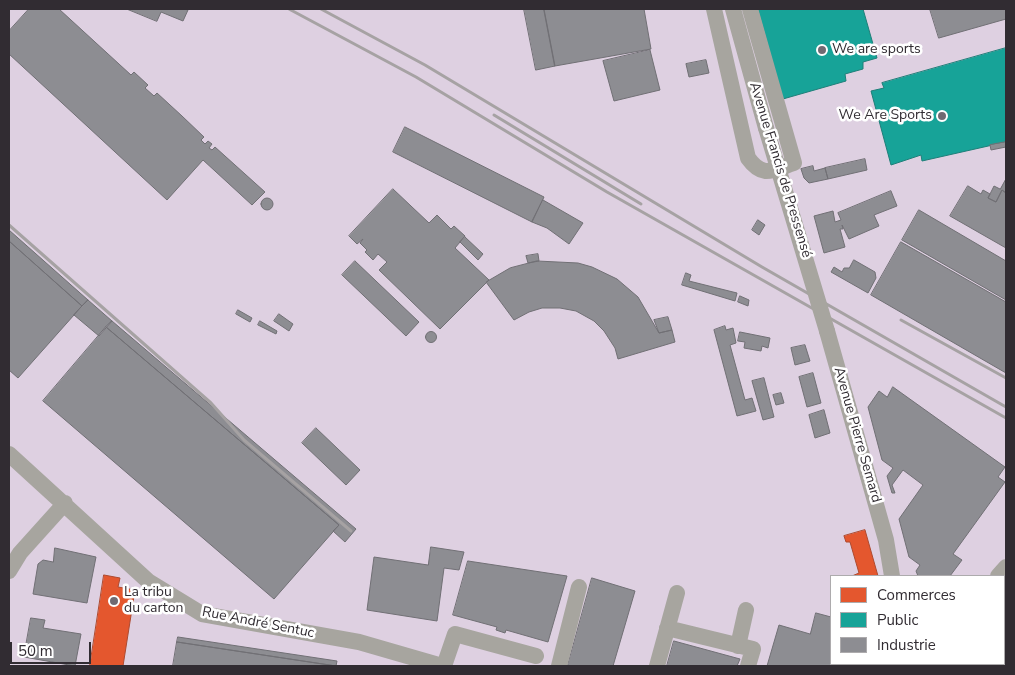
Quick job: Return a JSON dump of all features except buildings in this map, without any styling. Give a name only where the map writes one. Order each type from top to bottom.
[{"type":"street","points":[[714,9],[748,158],[755,168],[767,172],[794,163],[750,9]]},
{"type":"street","name":"Avenue Francis de Pressensé","points":[[733,9],[827,331]]},
{"type":"street","name":"Avenue Pierre Semard","points":[[827,331],[886,540],[892,575]]},
{"type":"street","name":"Rue André Sentuc","points":[[9,454],[148,580],[202,614],[359,642],[443,666]]},
{"type":"street","points":[[9,571],[20,554],[65,503]]},
{"type":"street","name":"Avenue Pierre Semard","points":[[886,540],[904,575]]},
{"type":"street","points":[[559,666],[579,587]]},
{"type":"street","points":[[657,666],[677,593]]},
{"type":"street","points":[[738,646],[746,610]]},
{"type":"street","points":[[667,628],[753,649],[748,666]]},
{"type":"street","points":[[443,666],[455,634],[536,656]]},
{"type":"shaded area","points":[[9,9],[1006,9],[1006,666],[9,666]]},
{"type":"railway","points":[[289,9],[416,77],[607,192],[1006,418]]},
{"type":"railway","points":[[321,9],[425,65],[762,267],[1006,407]]},
{"type":"railway","points":[[494,115],[641,204]]},
{"type":"railway","points":[[9,225],[211,403],[244,440],[351,531]]},
{"type":"railway","points":[[901,320],[1006,378]]},
{"type":"place","name":"We are sports","points":[[822,50]]},
{"type":"place","name":"We Are Sports","points":[[942,116]]},
{"type":"place","name":"La tribu du carton","points":[[114,601]]}]
